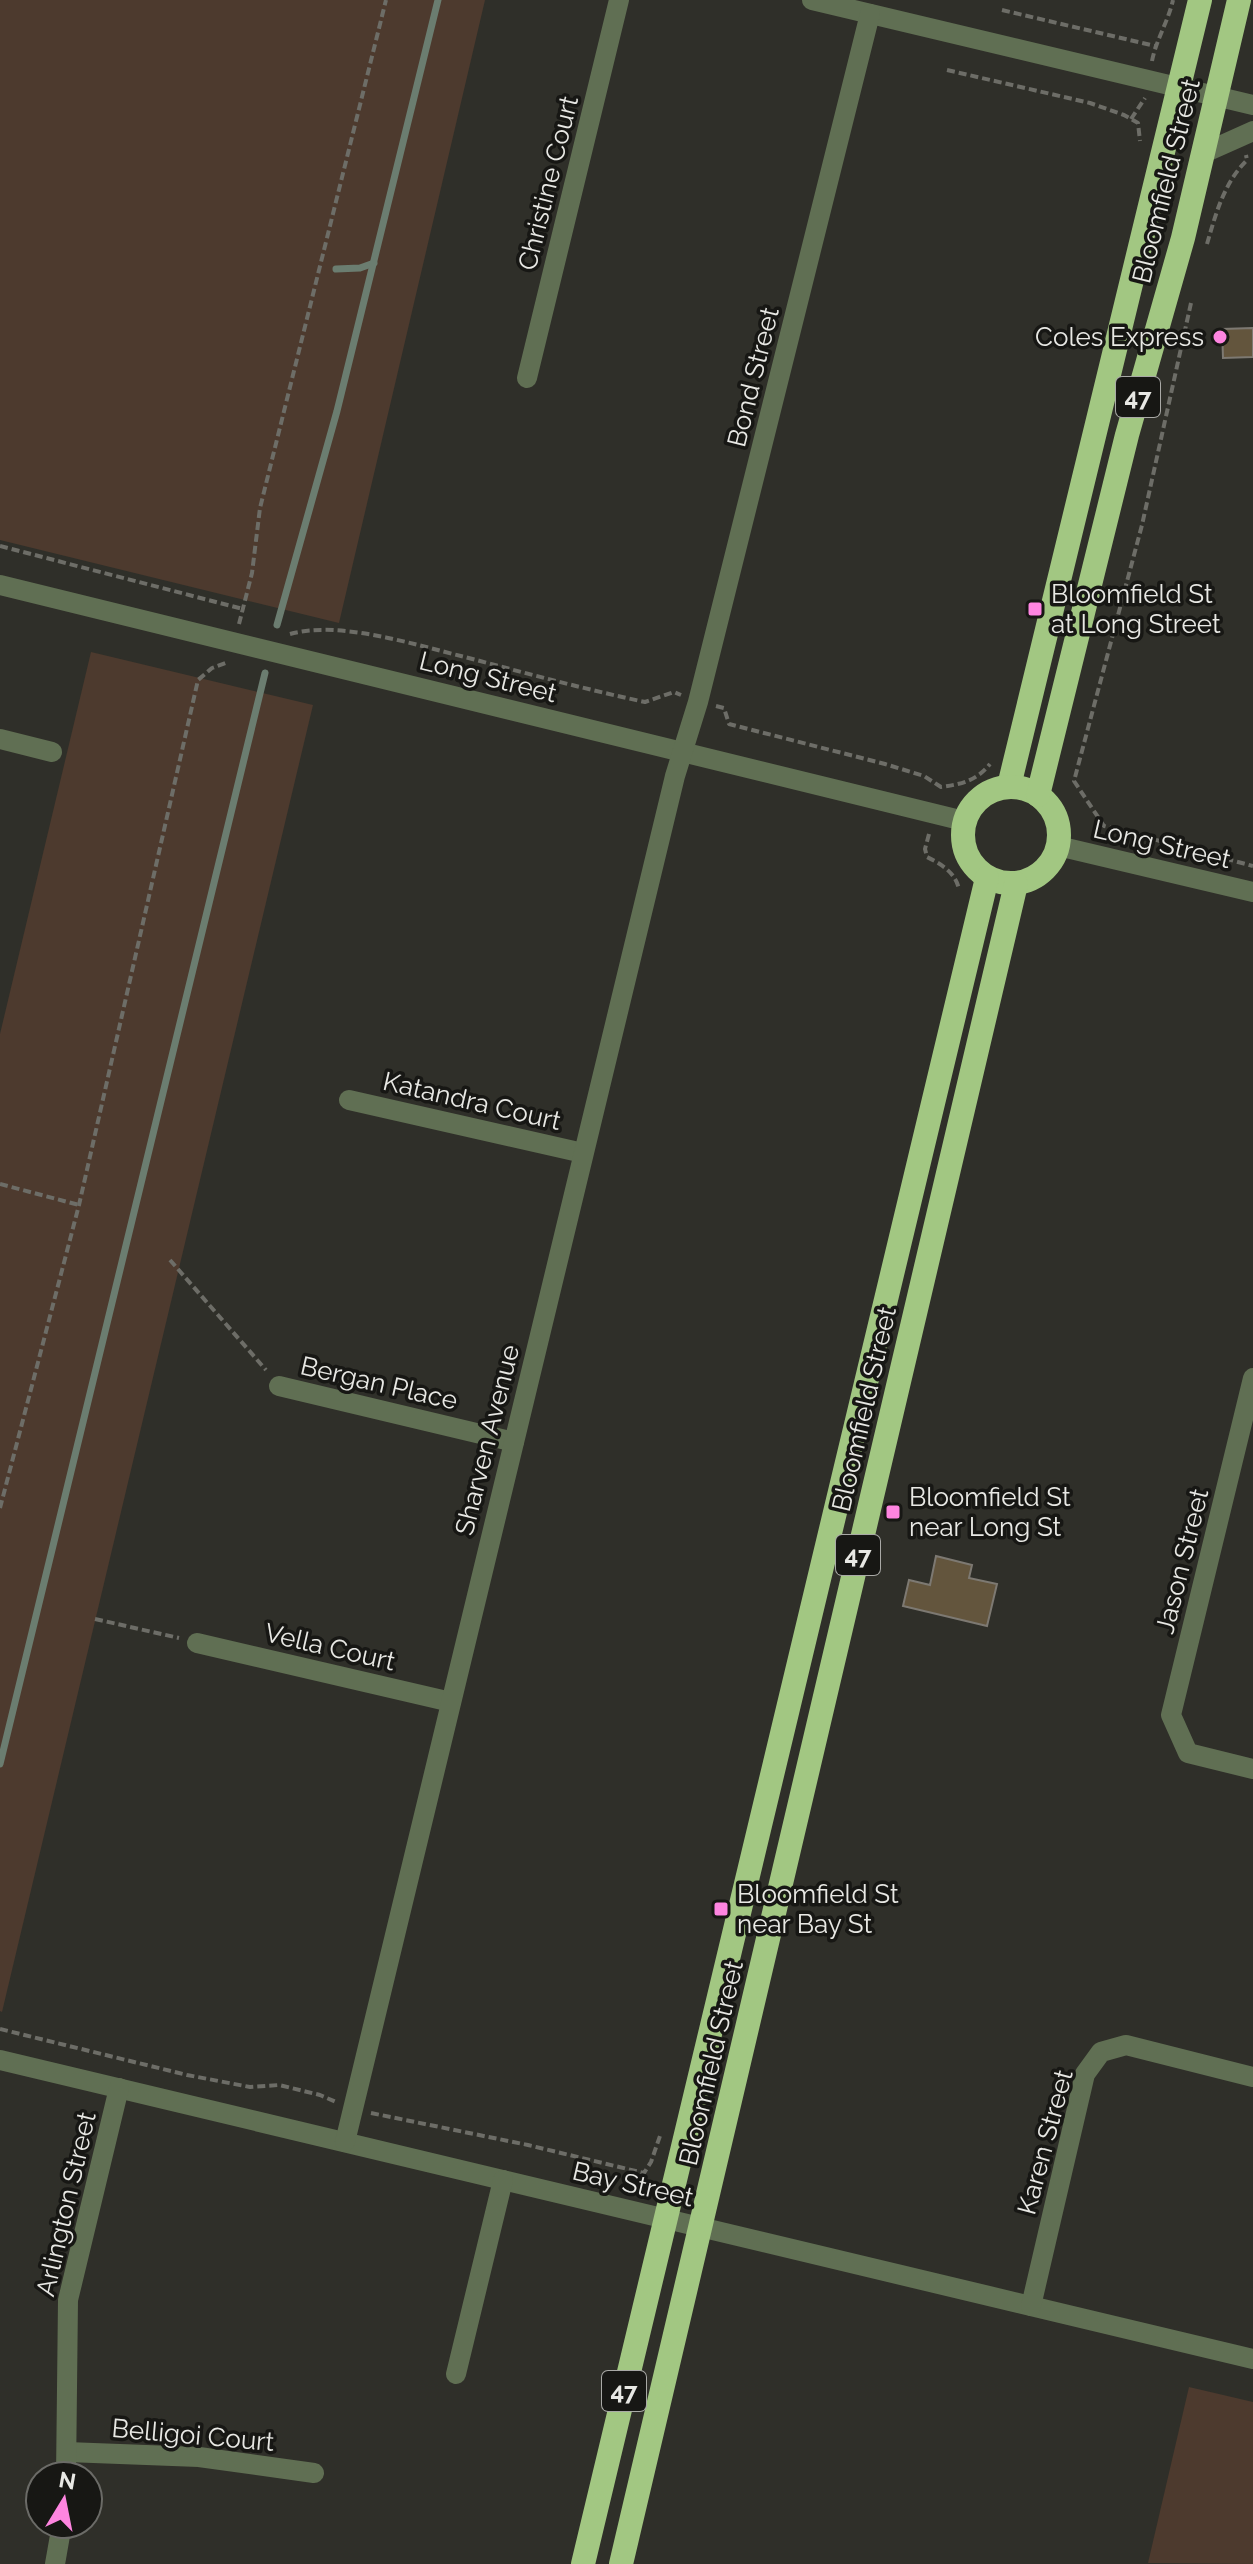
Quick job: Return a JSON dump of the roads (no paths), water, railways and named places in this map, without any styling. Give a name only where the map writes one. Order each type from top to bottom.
[{"type":"highway","name":"Bloomfield Street","points":[[1009,786],[1200,0]]},
{"type":"highway","name":"Bloomfield Street","points":[[1038,795],[1127,435],[1204,153],[1239,0]]},
{"type":"highway","points":[[1009,786],[1024,788],[1049,804],[1060,831],[1053,860],[1031,880],[1016,884],[987,878],[974,867],[965,854],[962,837],[970,808],[981,796],[1009,786]]},
{"type":"highway","name":"Bloomfield Street","points":[[665,2219],[987,878]]},
{"type":"highway","name":"Bloomfield Street","points":[[701,2227],[1016,884]]},
{"type":"highway","name":"47","points":[[583,2564],[665,2219]]},
{"type":"highway","name":"47","points":[[621,2564],[701,2227]]},
{"type":"street","name":"Christine Court","points":[[527,378],[619,0]]},
{"type":"street","points":[[812,0],[1253,105]]},
{"type":"street","name":"Bond Street","points":[[684,752],[870,14]]},
{"type":"street","points":[[1204,153],[1248,132]]},
{"type":"street","name":"Long Street","points":[[0,585],[964,821]]},
{"type":"street","points":[[0,739],[52,752]]},
{"type":"street","name":"Sharven Avenue","points":[[345,2142],[583,1153],[675,776],[684,752]]},
{"type":"street","name":"Long Street","points":[[1058,846],[1253,892]]},
{"type":"street","name":"Katandra Court","points":[[349,1100],[583,1153]]},
{"type":"street","name":"Jason Street","points":[[1253,1378],[1171,1715],[1188,1753],[1253,1769]]},
{"type":"street","name":"Bergan Place","points":[[279,1386],[514,1442]]},
{"type":"street","name":"Vella Court","points":[[197,1643],[451,1702]]},
{"type":"street","name":"Karen Street","points":[[1031,2306],[1085,2074],[1101,2052],[1126,2045],[1253,2077]]},
{"type":"street","name":"Bay Street","points":[[0,2060],[1253,2359]]},
{"type":"street","name":"Arlington Street","points":[[67,2460],[68,2300],[119,2088]]},
{"type":"street","points":[[456,2374],[503,2180]]},
{"type":"street","name":"Belligoi Court","points":[[67,2452],[199,2457],[314,2473]]},
{"type":"street","points":[[55,2564],[59,2540]]},
{"type":"waterway","points":[[277,625],[337,411],[438,0]]},
{"type":"waterway","points":[[336,269],[360,268],[374,263]]},
{"type":"waterway","points":[[0,1764],[265,673]]},
{"type":"place","name":"Coles Express","points":[[1220,337]]},
{"type":"place","name":"Bloomfield St at Long Street","points":[[1035,609]]},
{"type":"place","name":"Bloomfield St near Long St","points":[[893,1512]]},
{"type":"place","name":"Bloomfield St near Bay St","points":[[721,1909]]}]
